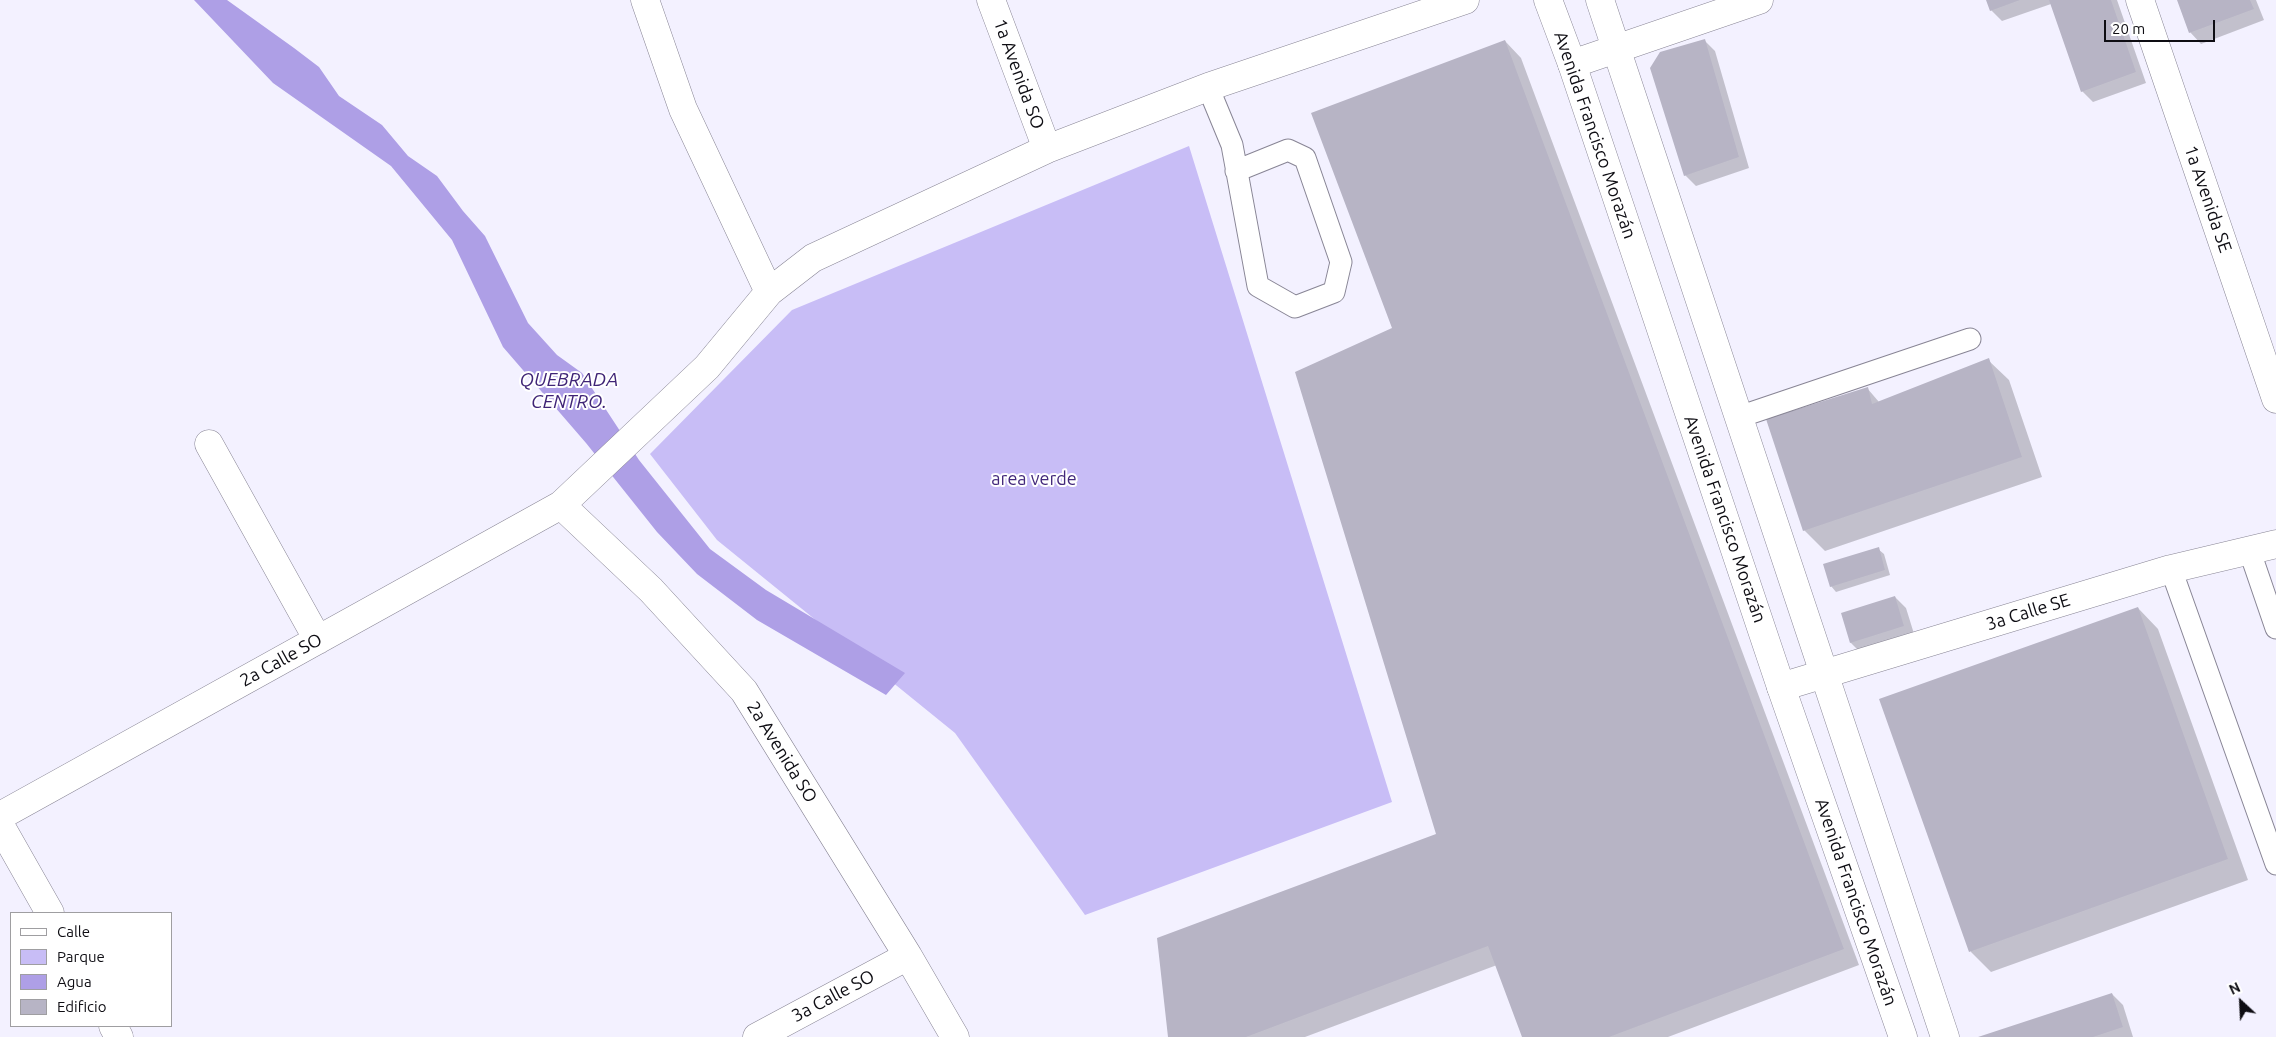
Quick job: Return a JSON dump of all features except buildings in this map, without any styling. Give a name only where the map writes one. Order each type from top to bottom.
[{"type":"street","points":[[645,0],[683,109],[769,292]]},
{"type":"street","name":"1a Avenida SO","points":[[991,0],[1047,148]]},
{"type":"street","name":"2a Calle SO","points":[[0,816],[561,505],[586,484],[629,440],[707,367],[769,292],[813,258],[1047,148],[1208,87],[1464,0]]},
{"type":"street","name":"Avenida Francisco Morazán","points":[[1548,0],[1572,64],[1781,687],[1904,1037]]},
{"type":"street","points":[[1600,0],[1945,1037]]},
{"type":"street","points":[[1572,64],[1759,0]]},
{"type":"street","name":"1a Avenida SE","points":[[2140,0],[2276,399]]},
{"type":"street","points":[[208,444],[318,640]]},
{"type":"street","name":"2a Avenida SO","points":[[561,505],[651,590],[744,692],[908,956],[955,1037]]},
{"type":"street","name":"3a Calle SE","points":[[1781,687],[2172,569],[2250,552],[2276,544]]},
{"type":"street","points":[[0,825],[49,912]]},
{"type":"street","name":"3a Calle SO","points":[[758,1037],[908,956]]},
{"type":"lane","points":[[1208,87],[1232,145],[1236,171],[1258,286],[1295,307],[1334,292],[1341,262],[1305,158],[1288,150],[1236,171]]},
{"type":"lane","points":[[1739,418],[1970,339]]},
{"type":"lane","points":[[2250,552],[2276,628]]},
{"type":"lane","points":[[2172,569],[2276,864]]},
{"type":"green space","name":"area verde","points":[[1189,146],[1392,802],[1085,915],[955,733],[717,540],[650,454],[792,310]]},
{"type":"water","name":"QUEBRADA CENTRO.","points":[[194,0],[227,0],[294,48],[319,67],[339,96],[382,125],[408,156],[437,176],[463,211],[485,236],[528,323],[557,355],[582,373],[639,460],[710,549],[766,590],[905,673],[886,695],[757,620],[697,574],[657,532],[586,443],[503,347],[452,240],[391,166],[273,83]]}]
